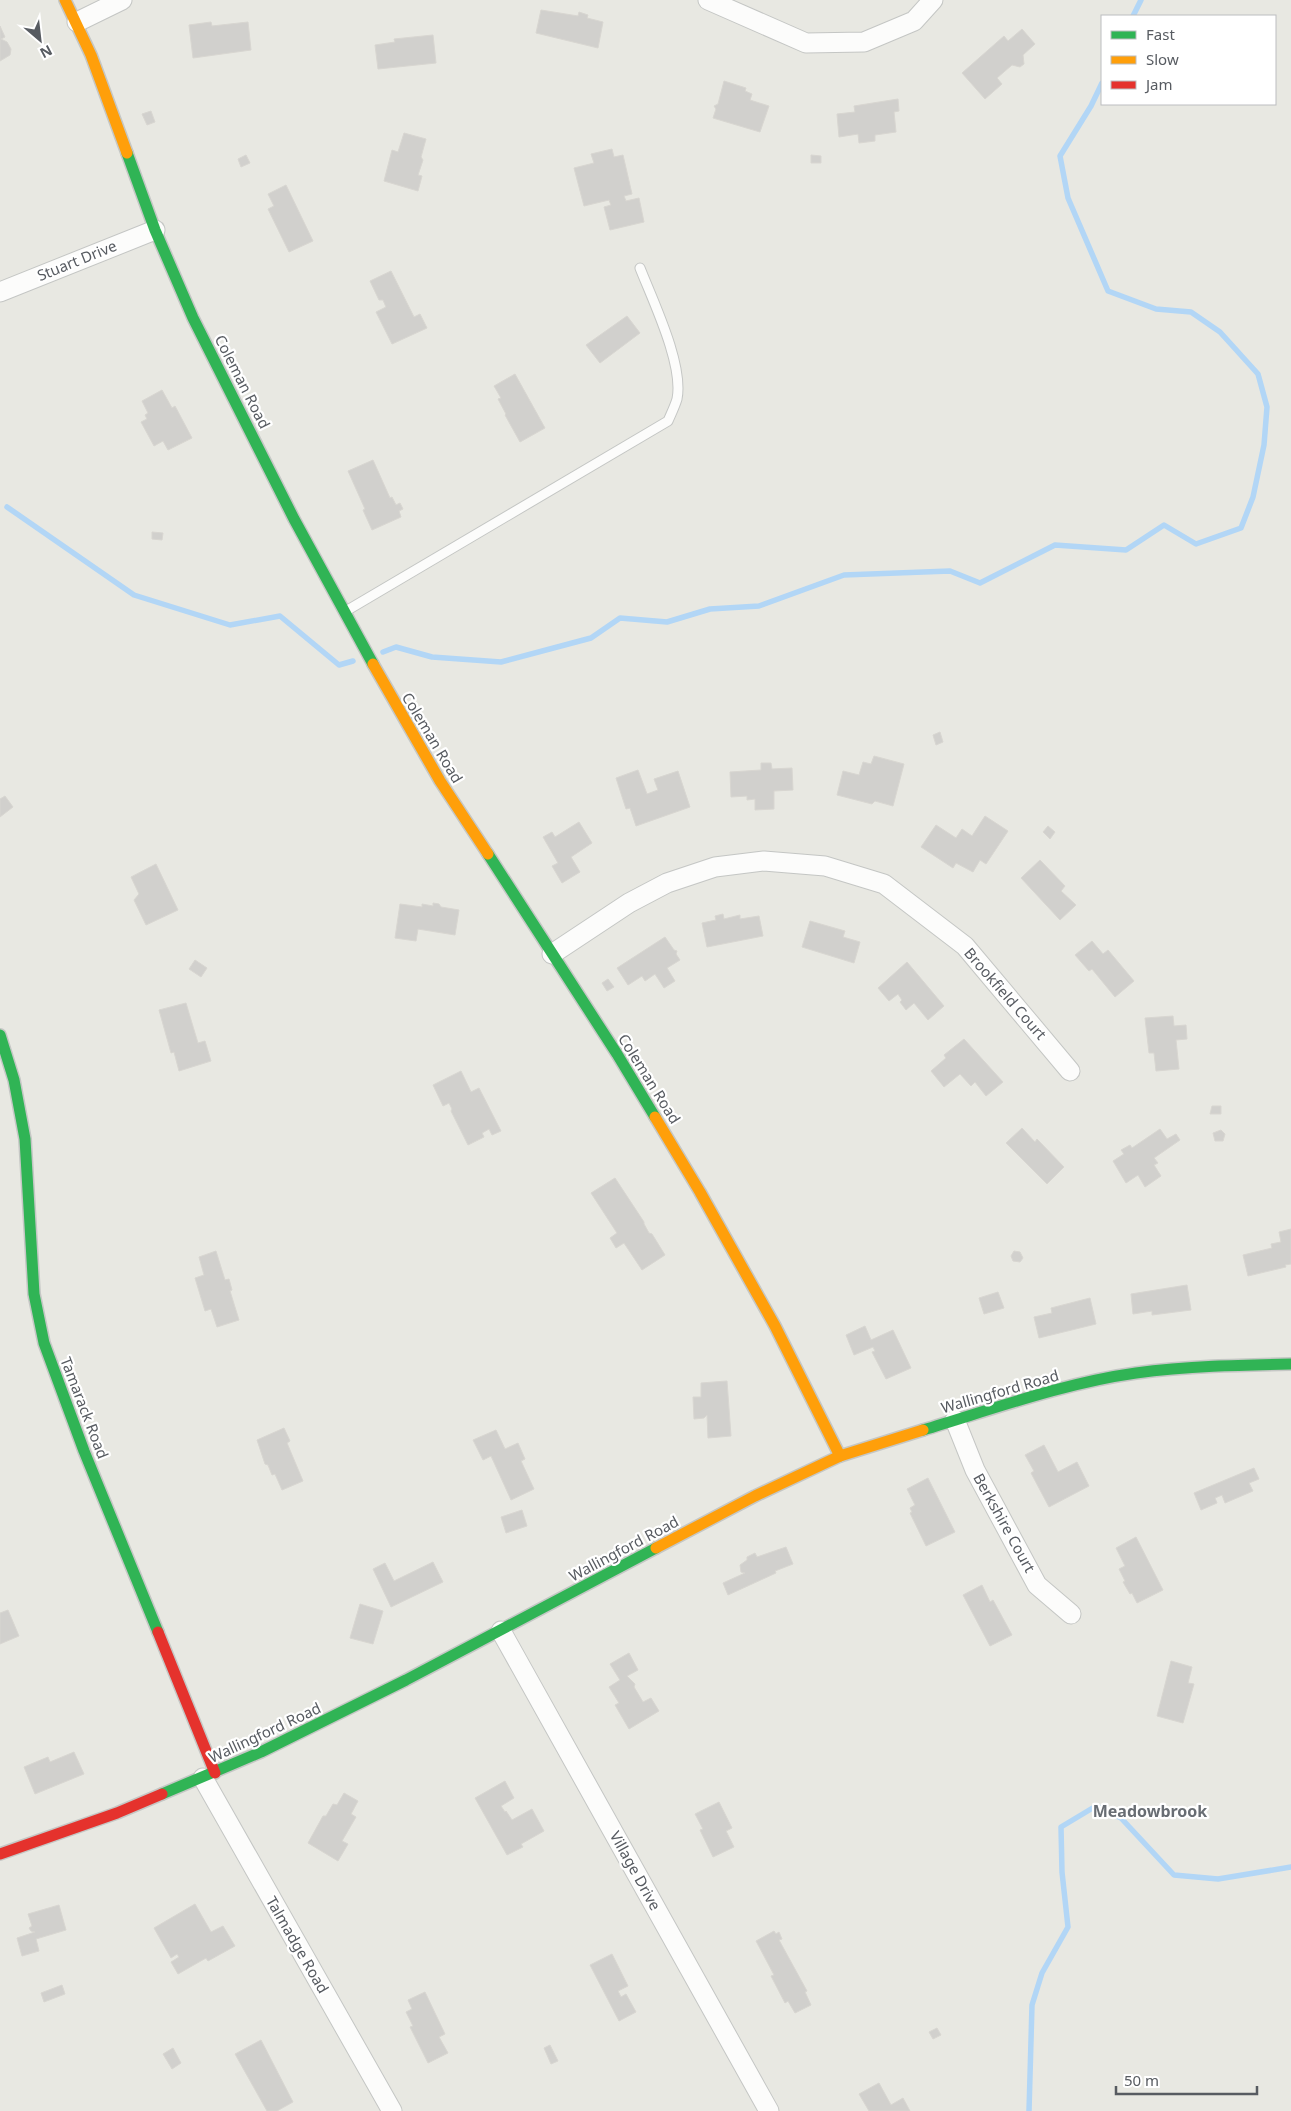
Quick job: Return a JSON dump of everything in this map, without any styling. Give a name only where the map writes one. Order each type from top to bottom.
[{"type":"street","name":"Coleman Road","points":[[65,0],[77,22],[108,98],[155,230],[211,354],[344,613],[440,781],[642,1095],[734,1251],[840,1456]]},
{"type":"street","points":[[77,22],[122,0]]},
{"type":"street","points":[[708,0],[806,43],[864,42],[914,21],[933,0]]},
{"type":"street","name":"Stuart Drive","points":[[0,292],[155,230]]},
{"type":"street","name":"Brookfield Court","points":[[552,954],[629,903],[667,883],[715,867],[764,861],[825,866],[884,884],[965,946],[1070,1071]]},
{"type":"street","name":"Tamarack Road","points":[[0,1035],[14,1080],[24,1131],[30,1188],[34,1294],[44,1344],[209,1775]]},
{"type":"street","name":"Wallingford Road","points":[[0,1854],[118,1813],[209,1775],[313,1727],[501,1631],[755,1496],[840,1456],[955,1420],[1069,1388],[1135,1373],[1217,1365],[1291,1364]]},
{"type":"street","name":"Berkshire Court","points":[[955,1420],[974,1470],[1037,1585],[1071,1614]]},
{"type":"street","name":"Village Drive","points":[[501,1631],[769,2111]]},
{"type":"street","name":"Talmadge Road","points":[[209,1775],[225,1818],[392,2111]]},
{"type":"lane","points":[[344,613],[668,421],[677,398],[676,370],[663,326],[640,268]]},
{"type":"building","points":[[541,10],[578,16],[579,12],[588,15],[587,18],[603,22],[598,48],[536,33]]},
{"type":"building","points":[[211,22],[212,26],[248,22],[251,50],[193,58],[189,25]]},
{"type":"building","points":[[0,26],[5,37],[1,39],[7,42],[11,49],[10,55],[0,61]]},
{"type":"building","points":[[1022,29],[1035,44],[1023,55],[1024,64],[1020,67],[1012,65],[997,78],[1002,84],[985,99],[962,73],[1004,36],[1008,41]]},
{"type":"building","points":[[433,35],[436,63],[378,69],[375,45],[395,42],[394,39]]},
{"type":"building","points":[[724,81],[746,88],[745,91],[752,94],[750,100],[769,106],[760,132],[713,118],[716,109],[714,106],[718,104]]},
{"type":"building","points":[[898,99],[899,111],[894,112],[896,132],[875,135],[875,141],[859,143],[858,134],[839,137],[837,114],[855,112],[854,106]]},
{"type":"building","points":[[151,111],[155,122],[147,125],[142,114]]},
{"type":"building","points":[[404,133],[426,139],[421,157],[423,160],[418,175],[422,176],[418,191],[384,181],[392,150],[398,152]]},
{"type":"building","points":[[612,149],[614,157],[623,155],[632,194],[624,196],[626,201],[639,198],[644,222],[610,230],[604,207],[611,205],[609,200],[584,206],[574,168],[594,163],[591,154]]},
{"type":"building","points":[[246,155],[250,163],[241,167],[238,159]]},
{"type":"building","points":[[811,155],[821,156],[821,163],[811,163]]},
{"type":"building","points":[[286,185],[313,241],[289,252],[268,209],[274,206],[268,194]]},
{"type":"building","points":[[391,271],[414,317],[420,314],[427,328],[392,344],[376,312],[386,307],[383,300],[379,300],[370,281]]},
{"type":"building","points":[[627,316],[640,333],[600,363],[586,345]]},
{"type":"building","points":[[515,374],[545,428],[520,442],[505,415],[498,399],[501,398],[494,386]]},
{"type":"building","points":[[162,390],[172,408],[175,406],[192,438],[168,450],[163,441],[154,446],[141,422],[147,419],[145,415],[148,413],[142,401]]},
{"type":"building","points":[[373,460],[390,498],[392,497],[396,505],[400,503],[403,509],[399,511],[401,517],[372,530],[348,471]]},
{"type":"building","points":[[152,532],[163,533],[162,540],[152,539]]},
{"type":"building","points":[[940,732],[943,742],[936,745],[933,735]]},
{"type":"building","points":[[874,756],[904,764],[893,806],[875,801],[872,804],[837,795],[843,771],[859,775],[863,762],[871,764]]},
{"type":"building","points":[[761,763],[771,763],[772,769],[792,768],[793,790],[774,791],[774,809],[755,810],[755,799],[747,800],[747,796],[731,797],[730,772],[761,770]]},
{"type":"building","points":[[638,770],[647,794],[658,790],[654,779],[678,771],[690,807],[636,826],[630,808],[626,809],[616,778]]},
{"type":"building","points":[[5,796],[13,807],[0,817],[0,799]]},
{"type":"building","points":[[985,816],[1008,831],[986,864],[980,860],[973,872],[956,863],[953,868],[921,847],[936,825],[956,838],[962,829],[972,836]]},
{"type":"building","points":[[579,822],[592,843],[571,857],[580,872],[562,883],[552,866],[558,863],[543,837],[552,832],[555,837]]},
{"type":"building","points":[[1048,826],[1055,832],[1050,839],[1043,832]]},
{"type":"building","points":[[1040,860],[1065,886],[1061,891],[1076,905],[1060,920],[1021,878]]},
{"type":"building","points":[[156,864],[178,910],[146,925],[134,900],[139,894],[131,877]]},
{"type":"building","points":[[433,903],[439,904],[441,907],[459,910],[455,935],[418,929],[416,941],[395,938],[400,904],[422,907],[422,904],[433,906]]},
{"type":"building","points":[[723,914],[724,919],[740,915],[740,919],[759,916],[763,936],[707,947],[702,923],[716,920],[715,916]]},
{"type":"building","points":[[810,921],[845,931],[843,937],[860,942],[854,963],[802,947]]},
{"type":"building","points":[[665,937],[674,950],[677,951],[676,954],[680,960],[667,968],[675,981],[664,988],[655,974],[645,981],[642,976],[628,985],[617,968]]},
{"type":"building","points":[[1092,941],[1103,954],[1108,950],[1134,981],[1115,997],[1092,969],[1089,971],[1075,955]]},
{"type":"building","points":[[195,960],[207,968],[201,977],[189,969]]},
{"type":"building","points":[[907,962],[944,1006],[928,1020],[914,1003],[906,1010],[900,1002],[902,1000],[898,994],[889,1001],[878,988]]},
{"type":"building","points":[[608,979],[614,987],[607,991],[602,983]]},
{"type":"building","points":[[186,1003],[198,1043],[205,1041],[211,1061],[179,1071],[174,1052],[171,1053],[159,1010]]},
{"type":"building","points":[[1173,1016],[1174,1026],[1186,1025],[1187,1039],[1176,1040],[1179,1069],[1156,1071],[1154,1053],[1149,1053],[1145,1018]]},
{"type":"building","points":[[964,1039],[1003,1082],[986,1096],[975,1082],[971,1086],[960,1074],[944,1087],[931,1071],[946,1058],[944,1055]]},
{"type":"building","points":[[461,1071],[471,1092],[479,1088],[501,1131],[492,1135],[489,1129],[482,1133],[484,1137],[468,1145],[449,1103],[443,1106],[433,1085]]},
{"type":"building","points":[[1212,1106],[1221,1106],[1221,1114],[1210,1114]]},
{"type":"building","points":[[1022,1128],[1035,1142],[1037,1139],[1064,1167],[1047,1184],[1006,1143]]},
{"type":"building","points":[[1160,1129],[1167,1139],[1176,1134],[1180,1140],[1154,1158],[1158,1163],[1154,1165],[1161,1176],[1145,1187],[1138,1175],[1126,1183],[1113,1161],[1124,1154],[1121,1150],[1130,1145],[1132,1148]]},
{"type":"building","points":[[1221,1130],[1225,1134],[1223,1141],[1215,1141],[1213,1133]]},
{"type":"building","points":[[615,1178],[665,1255],[642,1270],[624,1243],[616,1248],[610,1238],[617,1233],[591,1193]]},
{"type":"building","points":[[1291,1229],[1291,1264],[1285,1265],[1286,1267],[1248,1276],[1243,1255],[1272,1248],[1271,1244],[1281,1242],[1279,1232]]},
{"type":"building","points":[[216,1251],[225,1280],[229,1279],[232,1290],[230,1291],[239,1320],[217,1327],[211,1309],[205,1311],[195,1278],[204,1275],[199,1257]]},
{"type":"building","points":[[1014,1251],[1020,1252],[1023,1258],[1020,1262],[1013,1261],[1011,1256]]},
{"type":"building","points":[[1187,1285],[1191,1310],[1152,1315],[1152,1311],[1133,1314],[1131,1294]]},
{"type":"building","points":[[998,1292],[1004,1308],[984,1314],[979,1298]]},
{"type":"building","points":[[1090,1298],[1096,1324],[1039,1338],[1034,1317],[1052,1313],[1051,1308]]},
{"type":"building","points":[[865,1326],[871,1340],[893,1330],[911,1368],[886,1379],[872,1352],[875,1351],[873,1347],[854,1355],[846,1335]]},
{"type":"building","points":[[727,1381],[731,1436],[708,1438],[707,1415],[704,1418],[694,1419],[693,1397],[701,1397],[701,1383]]},
{"type":"building","points":[[284,1428],[290,1441],[287,1443],[303,1481],[282,1490],[275,1474],[272,1475],[268,1465],[265,1464],[257,1440]]},
{"type":"building","points":[[496,1430],[505,1449],[518,1443],[525,1459],[521,1461],[534,1489],[511,1500],[491,1456],[483,1460],[473,1440]]},
{"type":"building","points":[[1044,1445],[1058,1472],[1077,1462],[1089,1486],[1049,1507],[1031,1473],[1034,1471],[1025,1455]]},
{"type":"building","points":[[1254,1468],[1259,1479],[1249,1483],[1253,1491],[1225,1503],[1222,1495],[1215,1498],[1217,1503],[1201,1510],[1194,1493]]},
{"type":"building","points":[[928,1478],[955,1532],[926,1546],[910,1513],[912,1512],[910,1508],[915,1505],[907,1489]]},
{"type":"building","points":[[522,1510],[527,1526],[506,1533],[501,1517]]},
{"type":"building","points":[[1136,1537],[1163,1590],[1137,1603],[1123,1582],[1125,1581],[1119,1569],[1125,1566],[1116,1548]]},
{"type":"building","points":[[786,1547],[793,1564],[728,1595],[723,1583],[745,1573],[741,1572],[740,1565],[747,1560],[747,1557],[755,1553],[757,1557]]},
{"type":"building","points":[[433,1562],[443,1582],[391,1607],[373,1569],[385,1563],[394,1581]]},
{"type":"building","points":[[982,1585],[990,1602],[993,1600],[1012,1635],[990,1646],[963,1595]]},
{"type":"building","points":[[360,1604],[383,1611],[373,1644],[350,1638]]},
{"type":"building","points":[[8,1610],[19,1636],[0,1644],[0,1613]]},
{"type":"building","points":[[629,1653],[638,1670],[627,1676],[635,1684],[634,1687],[643,1702],[651,1698],[659,1711],[629,1729],[615,1705],[619,1703],[609,1687],[620,1680],[610,1664]]},
{"type":"building","points":[[1171,1661],[1192,1667],[1188,1683],[1194,1684],[1183,1723],[1157,1716]]},
{"type":"building","points":[[74,1752],[84,1774],[35,1794],[24,1767],[48,1757],[50,1762]]},
{"type":"building","points":[[505,1781],[514,1798],[501,1806],[505,1812],[512,1820],[532,1809],[544,1831],[521,1844],[523,1847],[507,1855],[475,1798]]},
{"type":"building","points":[[344,1793],[358,1801],[351,1814],[356,1817],[342,1841],[348,1844],[338,1861],[308,1843],[323,1816],[326,1816],[333,1804],[337,1805]]},
{"type":"building","points":[[719,1802],[732,1828],[726,1831],[734,1847],[713,1857],[700,1830],[703,1829],[695,1814]]},
{"type":"building","points":[[195,1904],[211,1932],[223,1926],[235,1946],[208,1961],[206,1958],[178,1974],[171,1962],[179,1957],[177,1954],[171,1958],[154,1928]]},
{"type":"building","points":[[59,1905],[66,1930],[36,1939],[39,1951],[22,1956],[17,1938],[35,1932],[29,1928],[32,1926],[28,1914]]},
{"type":"building","points":[[774,1931],[776,1934],[779,1932],[782,1939],[779,1940],[807,1991],[805,1992],[811,2005],[795,2013],[788,2001],[785,2003],[771,1976],[774,1975],[756,1941]]},
{"type":"building","points":[[612,1954],[628,1986],[618,1991],[621,1997],[626,1994],[636,2012],[619,2021],[590,1965]]},
{"type":"building","points":[[62,1985],[65,1994],[44,2002],[41,1993]]},
{"type":"building","points":[[425,1992],[445,2034],[439,2037],[448,2053],[428,2063],[410,2027],[413,2026],[406,2012],[412,2009],[408,2000]]},
{"type":"building","points":[[937,2028],[941,2035],[933,2039],[929,2032]]},
{"type":"building","points":[[261,2040],[293,2102],[277,2111],[267,2111],[235,2054]]},
{"type":"building","points":[[550,2045],[558,2061],[551,2064],[544,2048]]},
{"type":"building","points":[[173,2048],[181,2063],[172,2069],[163,2054]]},
{"type":"building","points":[[879,2083],[891,2105],[903,2098],[910,2111],[869,2111],[859,2094]]},
{"type":"waterway","points":[[1134,15],[1141,0]]},
{"type":"waterway","points":[[383,652],[396,647],[432,657],[501,662],[591,638],[620,618],[667,622],[710,609],[759,606],[844,575],[950,571],[980,583],[1055,545],[1126,550],[1164,525],[1196,544],[1241,528],[1253,497],[1264,445],[1267,407],[1258,374],[1220,332],[1191,312],[1156,309],[1108,291],[1068,198],[1060,156],[1091,106],[1101,85]]},
{"type":"waterway","points":[[7,507],[134,595],[230,625],[280,616],[339,665],[353,661]]},
{"type":"waterway","points":[[1029,2111],[1032,2005],[1042,1973],[1068,1927],[1062,1872],[1061,1827],[1096,1806],[1121,1818],[1174,1875],[1218,1879],[1291,1867]]},
{"type":"traffic: fast","points":[[127,153],[155,230],[193,318],[294,519],[373,664]]},
{"type":"traffic: fast","points":[[488,854],[617,1054],[655,1117]]},
{"type":"traffic: fast","points":[[0,1035],[14,1080],[25,1139],[34,1294],[44,1343],[84,1451],[158,1632]]},
{"type":"traffic: fast","points":[[923,1430],[1029,1397],[1109,1377],[1194,1367],[1291,1364]]},
{"type":"traffic: fast","points":[[162,1794],[261,1752],[406,1680],[656,1548]]},
{"type":"traffic: slow","points":[[65,0],[91,55],[127,153]]},
{"type":"traffic: slow","points":[[373,664],[440,781],[488,854]]},
{"type":"traffic: slow","points":[[655,1117],[700,1192],[775,1326],[840,1456]]},
{"type":"traffic: slow","points":[[656,1548],[755,1496],[840,1456],[923,1430]]},
{"type":"traffic: jam","points":[[158,1632],[215,1773]]},
{"type":"traffic: jam","points":[[0,1854],[117,1813],[162,1794]]},
{"type":"district","name":"Meadowbrook","points":[[1150,1811]]}]
